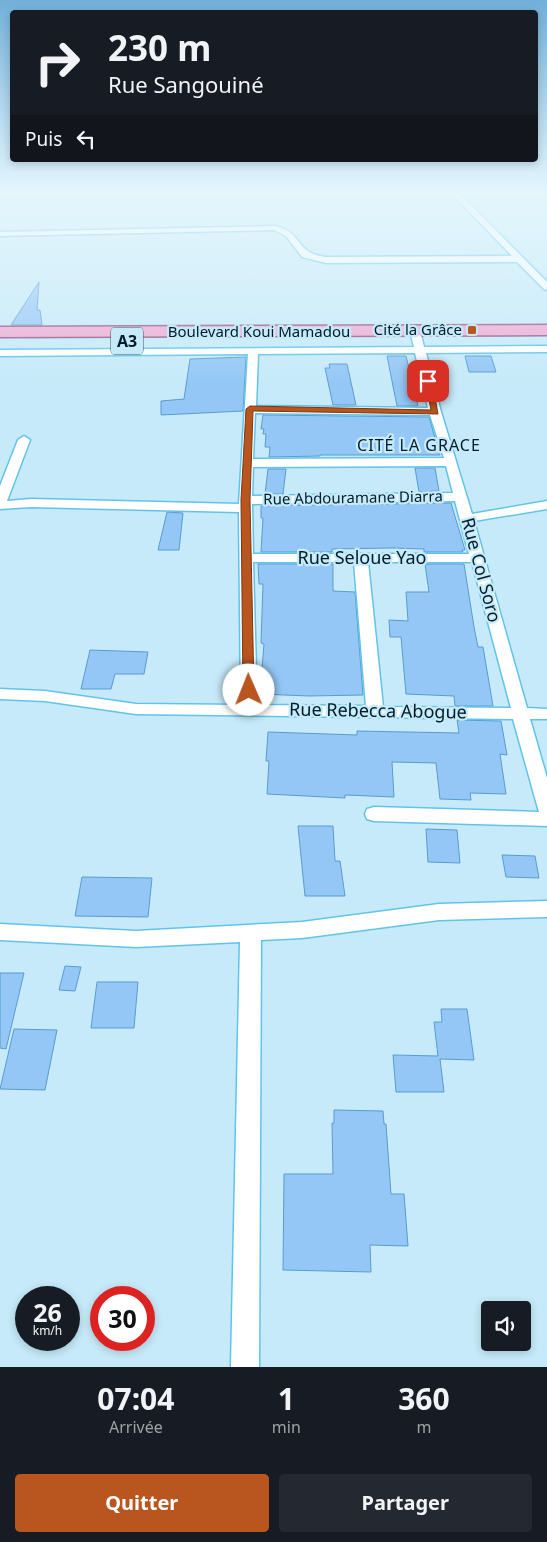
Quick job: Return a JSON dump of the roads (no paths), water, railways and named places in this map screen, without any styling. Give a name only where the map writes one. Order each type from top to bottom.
[{"type":"main road","name":"Boulevard Koui Mamadou","points":[[0,332],[418,340],[547,330]]},
{"type":"main road","name":"Boulevard Koui Mamadou","points":[[0,342],[547,340]]},
{"type":"street","points":[[315,258],[326,260],[521,259],[547,286]]},
{"type":"street","points":[[0,353],[253,350],[418,340],[547,349]]},
{"type":"street","name":"Rue Col Soro","points":[[418,340],[435,412],[452,462],[547,810]]},
{"type":"street","points":[[249,709],[245,504],[253,350]]},
{"type":"street","points":[[250,409],[435,412]]},
{"type":"street","points":[[0,503],[24,440]]},
{"type":"street","points":[[246,463],[452,462]]},
{"type":"street","name":"Rue Abdouramane Diarra","points":[[0,503],[245,504],[461,497]]},
{"type":"street","points":[[467,520],[547,505]]},
{"type":"street","name":"Rue Seloue Yao","points":[[246,558],[478,558]]},
{"type":"street","points":[[361,559],[375,712]]},
{"type":"street","name":"Rue Rebecca Abogue","points":[[0,694],[45,696],[136,709],[520,712],[547,714]]},
{"type":"street","points":[[374,814],[547,819]]},
{"type":"street","points":[[0,932],[136,939],[302,930],[440,912],[547,909]]},
{"type":"street","points":[[245,1367],[251,932]]},
{"type":"place","name":"Cité la Grâce","points":[[472,330]]},
{"type":"district","name":"CITÉ LA GRACE","points":[[419,445]]}]
